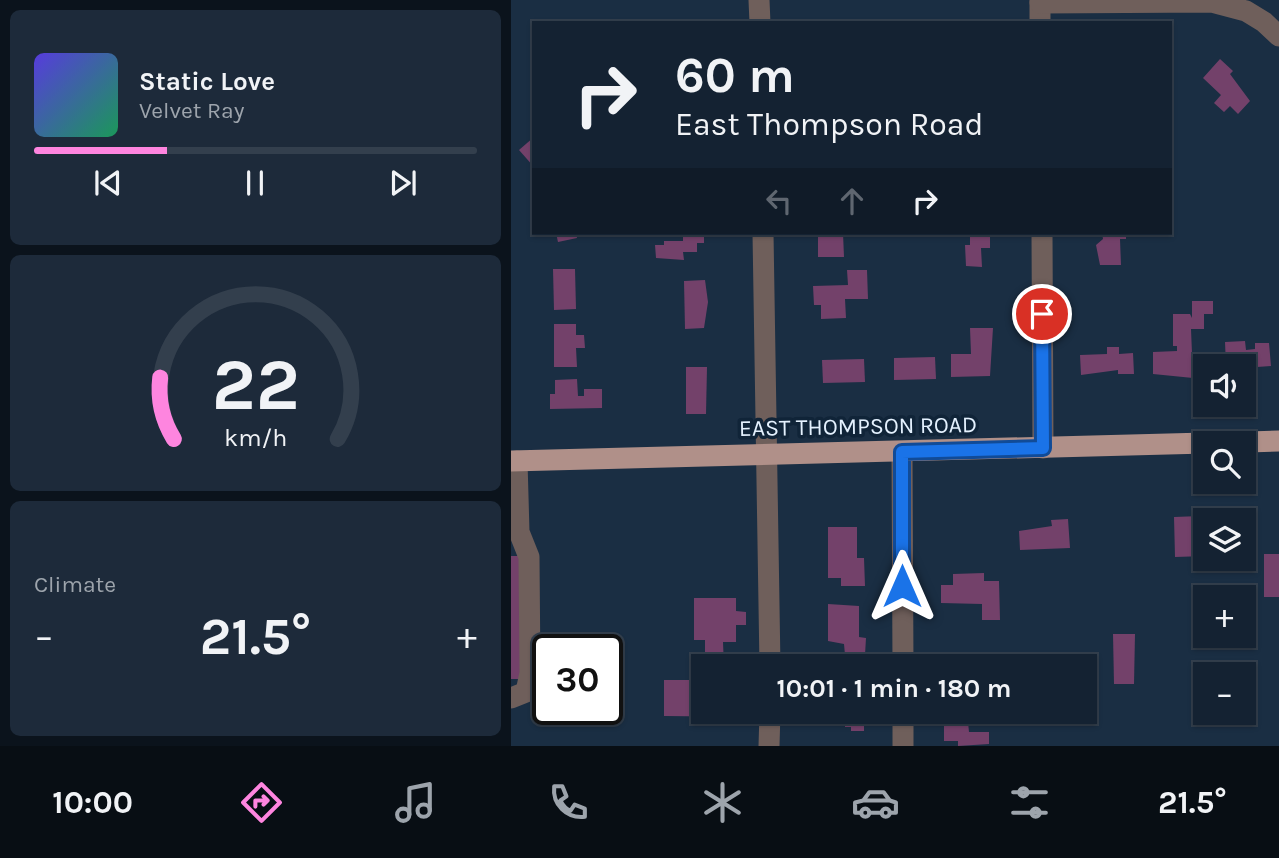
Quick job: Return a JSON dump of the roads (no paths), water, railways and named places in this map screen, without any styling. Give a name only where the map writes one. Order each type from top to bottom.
[{"type":"main road","points":[[1256,442],[1279,441]]},
{"type":"main road","name":"EAST THOMPSON ROAD","points":[[514,461],[1193,443]]},
{"type":"street","points":[[759,0],[760,21]]},
{"type":"street","points":[[1040,8],[1212,2],[1245,11],[1264,22],[1279,36]]},
{"type":"street","points":[[763,235],[770,654]]},
{"type":"street","points":[[1042,235],[1043,448]]},
{"type":"street","points":[[902,452],[902,654]]},
{"type":"street","points":[[514,461],[517,521],[527,547],[529,569],[530,673],[526,692],[515,697]]},
{"type":"street","points":[[769,746],[770,724]]},
{"type":"street","points":[[903,724],[903,746]]}]
